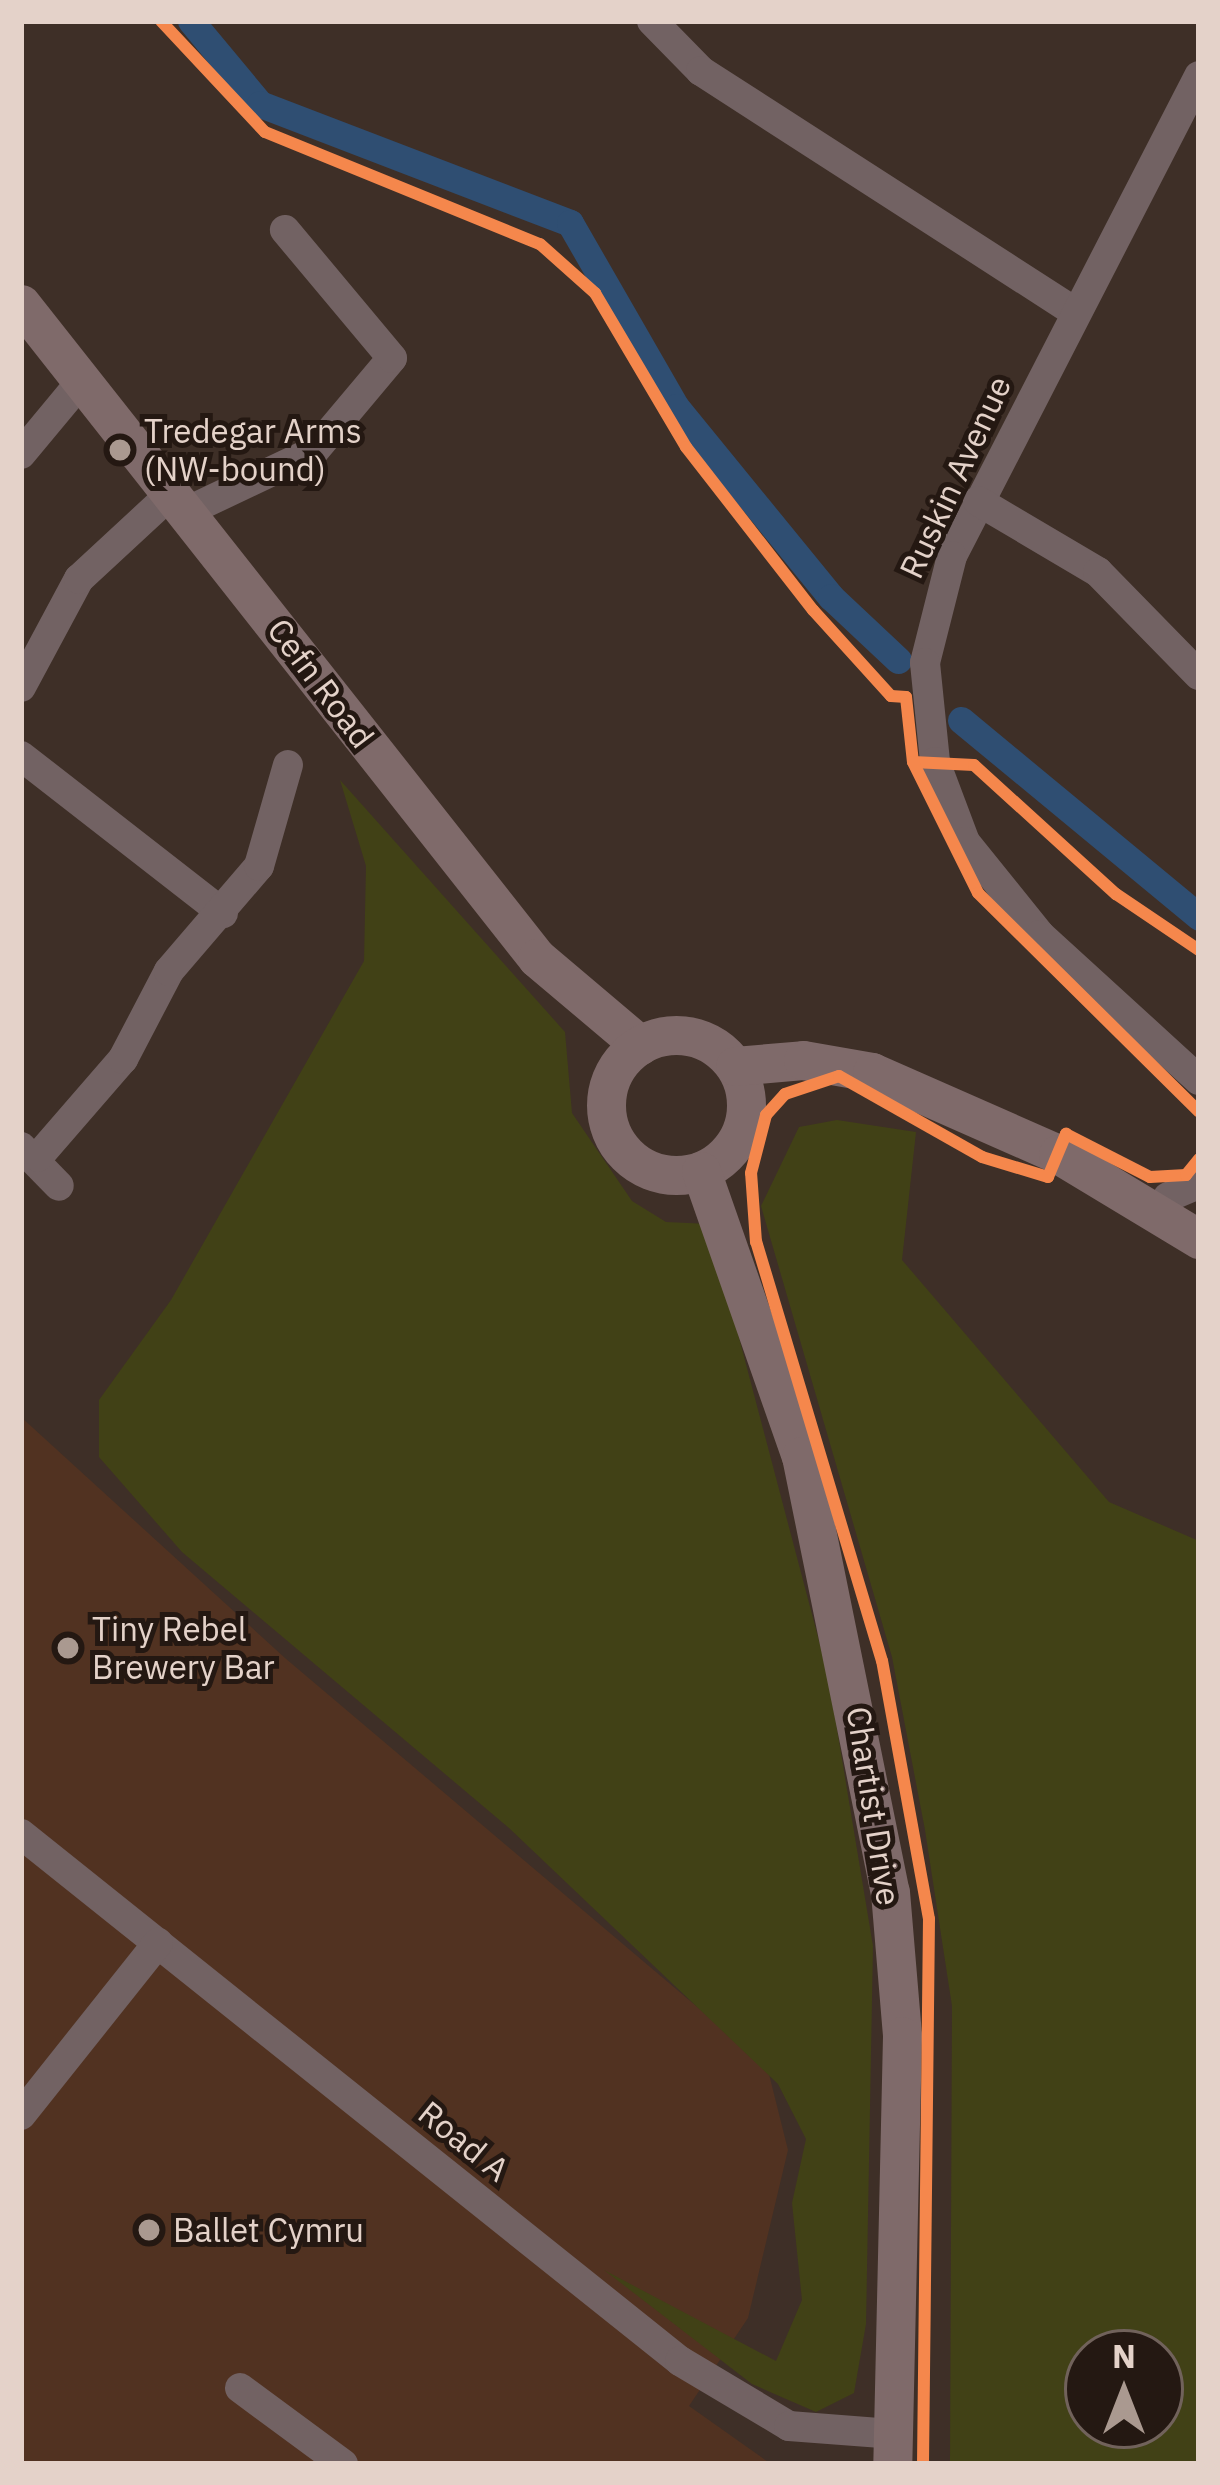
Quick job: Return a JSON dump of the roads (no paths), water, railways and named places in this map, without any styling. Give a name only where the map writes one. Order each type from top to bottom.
[{"type":"main road","name":"Cefn Road","points":[[21,304],[182,500],[537,958],[640,1045]]},
{"type":"main road","points":[[735,1066],[744,1126],[701,1171],[640,1166],[616,1142],[609,1082],[640,1045],[697,1038],[735,1066],[803,1060],[872,1072],[1098,1175],[1185,1206],[1199,1239]]},
{"type":"main road","name":"Chartist Drive","points":[[701,1171],[801,1456],[890,1892],[902,2036],[892,2449]]},
{"type":"street","points":[[652,21],[700,71],[1075,312]]},
{"type":"street","name":"Ruskin Avenue","points":[[1199,76],[978,501],[935,603],[925,664],[935,762],[965,842],[1040,935],[1199,1080]]},
{"type":"street","points":[[21,687],[79,579],[182,500],[314,451],[392,358],[284,230]]},
{"type":"street","points":[[21,454],[84,379]]},
{"type":"street","points":[[978,501],[1098,572],[1199,675]]},
{"type":"street","points":[[21,756],[223,914]]},
{"type":"street","points":[[59,1186],[30,1152],[123,1059],[169,971],[223,914],[259,866],[288,765]]},
{"type":"street","name":"Road A","points":[[21,1834],[745,2405],[789,2426],[892,2449]]},
{"type":"street","points":[[21,2115],[158,1943]]},
{"type":"street","points":[[240,2388],[343,2464]]},
{"type":"waterway","points":[[191,21],[260,104],[570,223],[676,407],[831,597],[898,660]]},
{"type":"waterway","points":[[961,720],[1199,917]]},
{"type":"place","name":"Tredegar Arms (NW-bound)","points":[[120,450]]},
{"type":"place","name":"Tiny Rebel Brewery Bar","points":[[68,1648]]},
{"type":"place","name":"Ballet Cymru","points":[[149,2230]]}]
